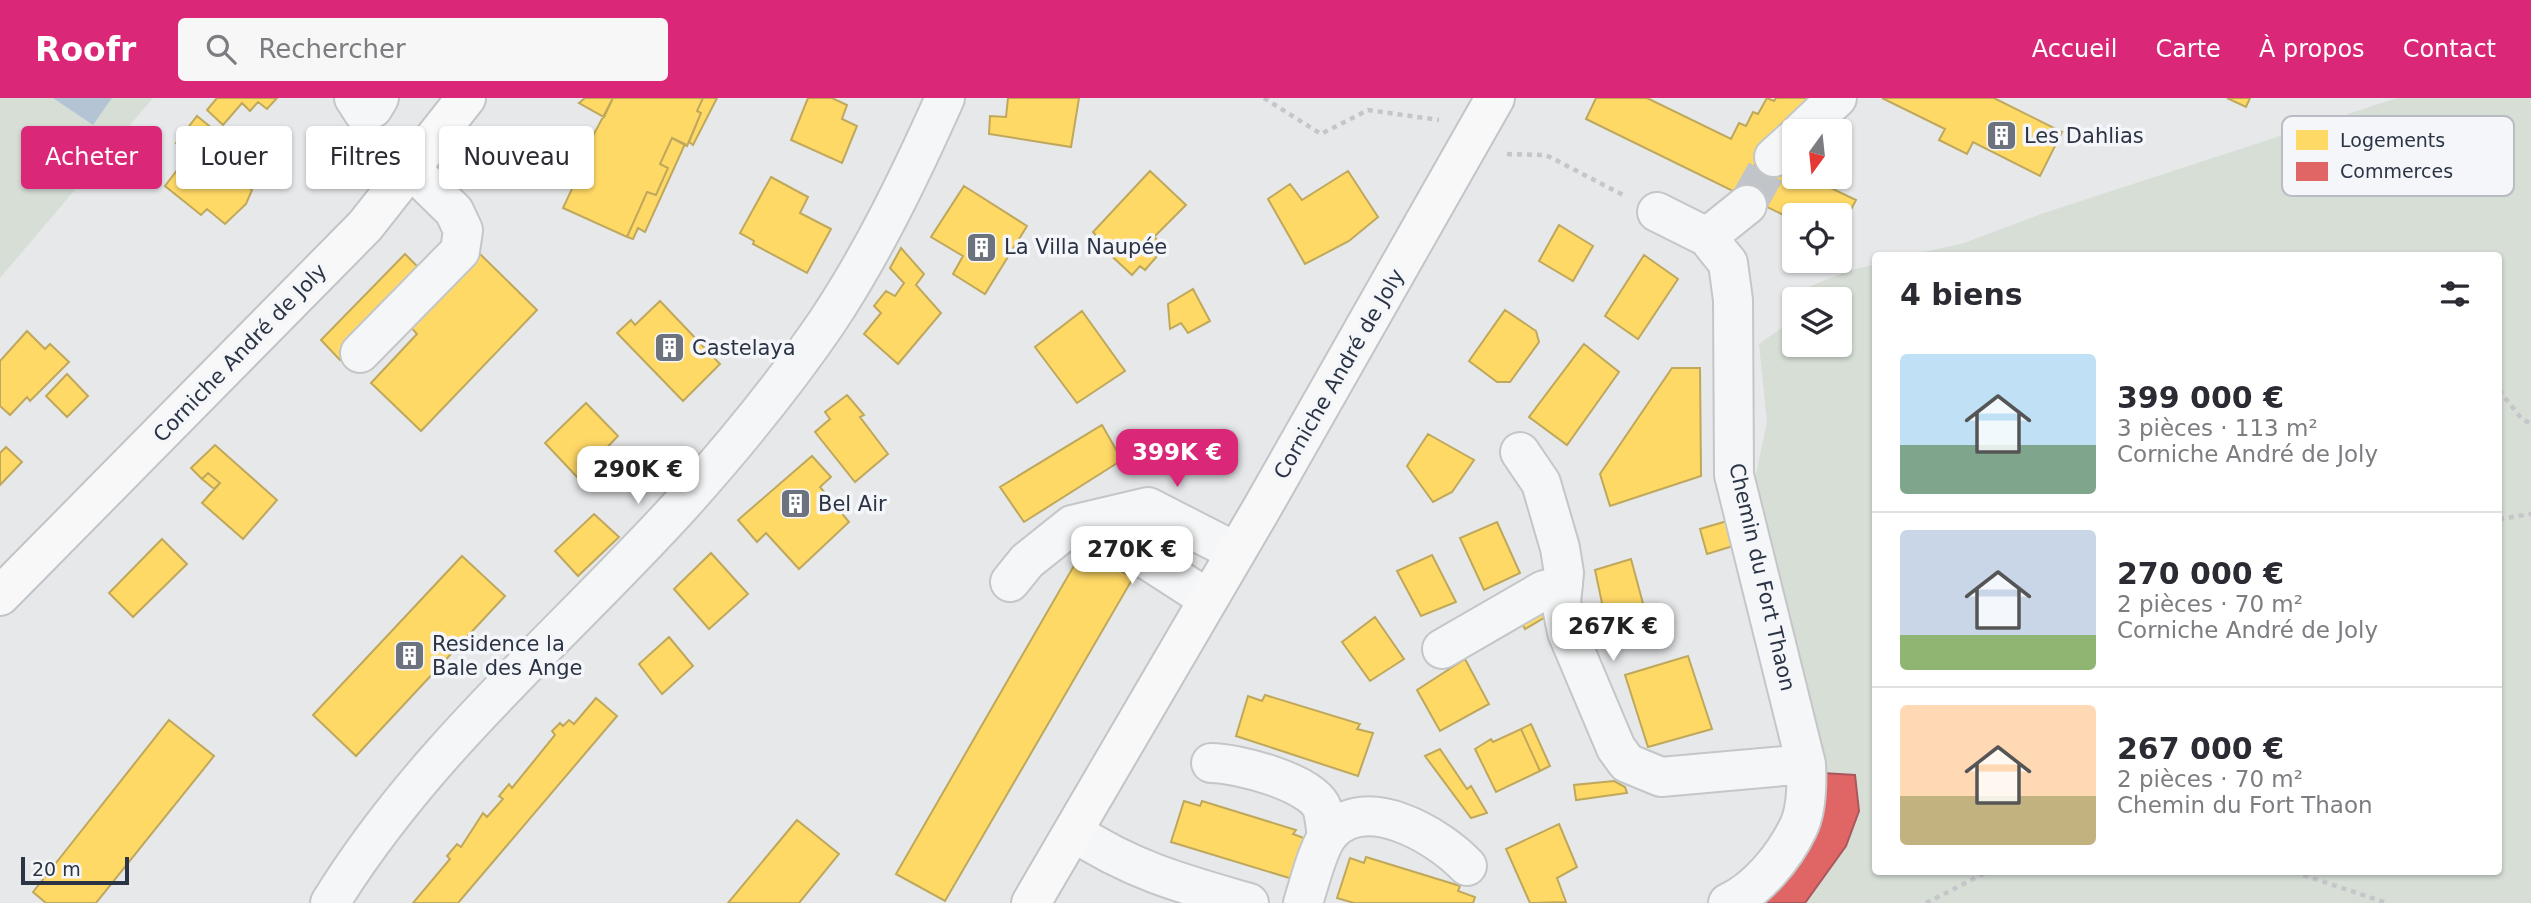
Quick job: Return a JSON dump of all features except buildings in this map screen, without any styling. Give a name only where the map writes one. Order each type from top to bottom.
[{"type":"main road","name":"Corniche André de Joly","points":[[425,151],[466,98]]},
{"type":"main road","name":"Corniche André de Joly","points":[[1031,903],[1209,599],[1495,98]]},
{"type":"main road","name":"Corniche André de Joly","points":[[0,596],[365,226],[395,189]]},
{"type":"street","points":[[355,98],[363,112],[373,108],[379,98]]},
{"type":"street","points":[[330,903],[393,810],[455,738],[682,503],[763,407],[827,321],[918,159],[945,98]]},
{"type":"street","points":[[1815,119],[1837,98]]},
{"type":"street","points":[[360,353],[460,251],[463,230],[454,211],[425,183]]},
{"type":"street","points":[[1707,237],[1747,205]]},
{"type":"street","name":"Chemin du Fort Thaon","points":[[1657,212],[1707,237],[1728,263],[1733,300],[1734,475],[1806,764],[1807,788],[1799,827],[1772,869],[1728,903]]},
{"type":"street","points":[[1520,452],[1541,483],[1560,548],[1563,585],[1561,602],[1567,632],[1616,748],[1627,763],[1661,777],[1806,764]]},
{"type":"street","points":[[1010,582],[1027,561],[1072,526],[1148,507],[1236,552]]},
{"type":"street","points":[[1107,518],[1129,548],[1209,599]]},
{"type":"street","points":[[1442,649],[1544,590],[1563,585]]},
{"type":"street","points":[[1211,763],[1227,763],[1267,774],[1309,795],[1321,806],[1327,835]]},
{"type":"street","points":[[1303,903],[1327,835],[1337,825],[1353,818],[1373,816],[1398,821],[1452,850],[1467,866]]},
{"type":"street","points":[[1074,832],[1161,891],[1249,903]]},
{"type":"path","points":[[1264,98],[1321,134],[1368,110],[1441,120]]},
{"type":"path","points":[[1506,154],[1546,155],[1657,212]]},
{"type":"path","points":[[2502,394],[2521,418],[2531,425]]},
{"type":"path","points":[[2502,519],[2531,514]]},
{"type":"path","points":[[1926,903],[1981,875]]},
{"type":"path","points":[[2303,875],[2387,903]]},
{"type":"shaded area","points":[[0,98],[153,98],[129,126],[21,126],[21,189],[76,189],[0,278]]},
{"type":"shaded area","points":[[2397,98],[2531,98],[2531,903],[1754,903],[1798,856],[1752,493],[1767,422],[1759,344],[1782,328],[1782,357],[1852,357],[1852,287],[1808,287],[1872,265],[1872,875],[2502,875],[2502,252],[1924,252],[1964,243],[2041,214],[2282,135],[2282,196],[2514,196],[2514,116],[2342,116]]},
{"type":"water","points":[[53,98],[112,98],[93,125]]},
{"type":"tunnel","points":[[1747,205],[1774,157]]},
{"type":"place","name":"Les Dahlias","points":[[2001,136]]},
{"type":"place","name":"La Villa Naupée","points":[[981,247]]},
{"type":"place","name":"Castelaya","points":[[669,348]]},
{"type":"place","name":"Bel Air","points":[[795,504]]},
{"type":"place","name":"Residence la Bale des Ange","points":[[409,656]]}]
